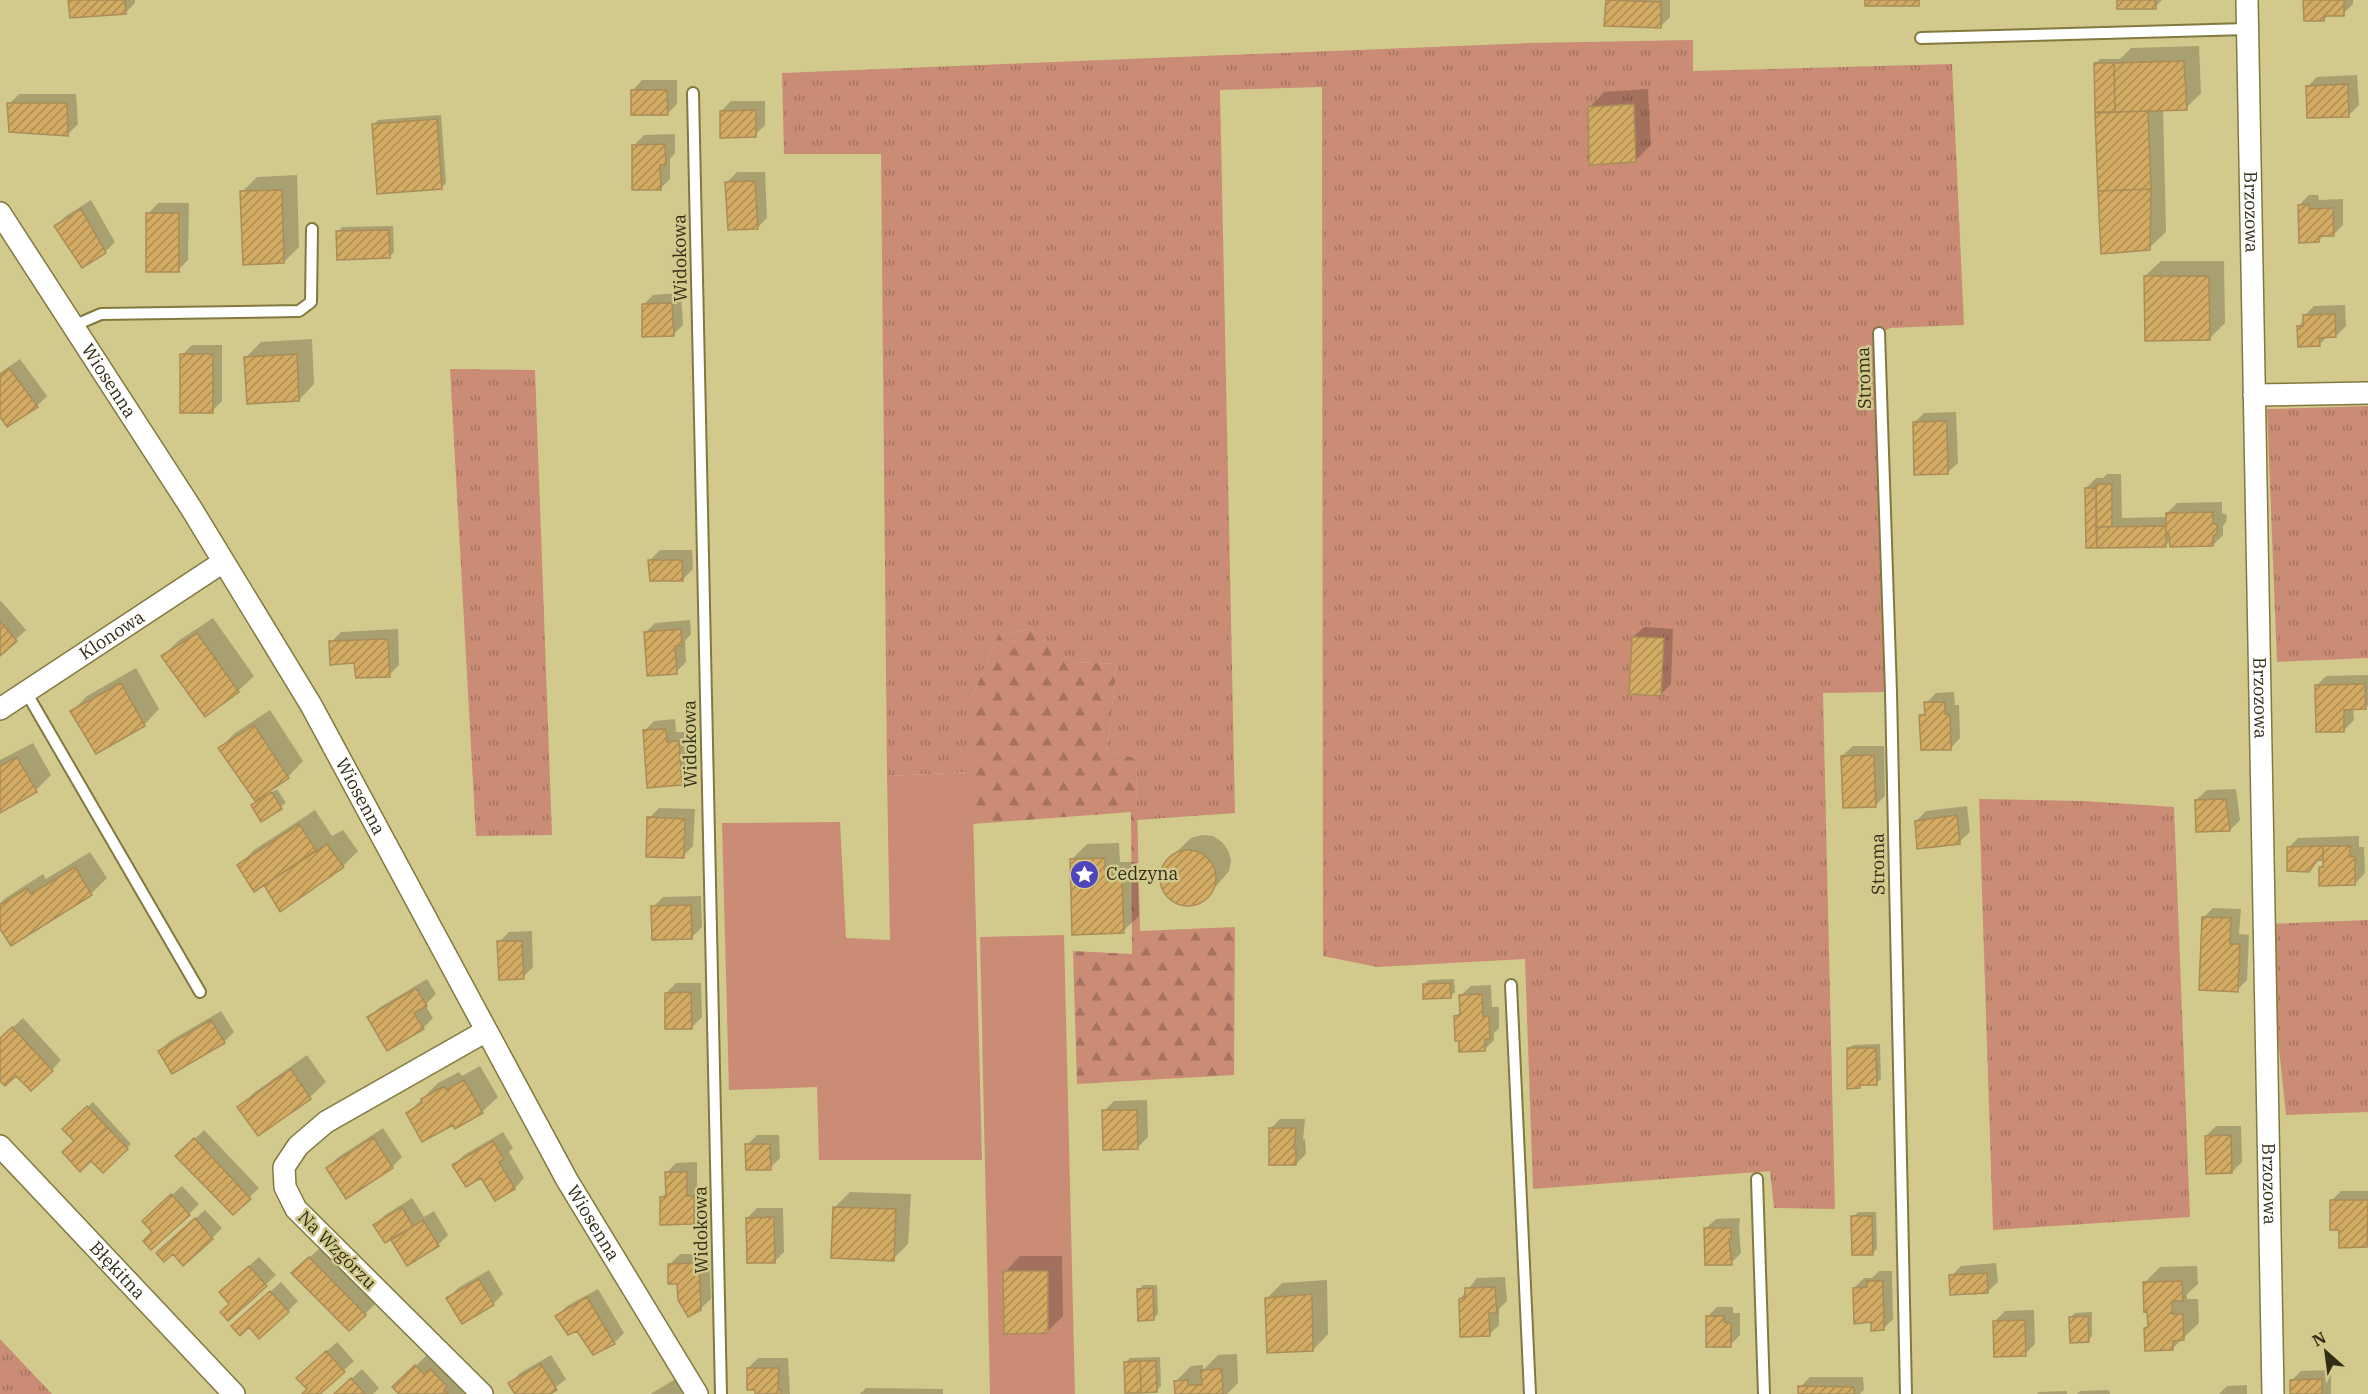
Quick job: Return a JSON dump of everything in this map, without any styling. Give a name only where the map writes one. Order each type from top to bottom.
[{"type":"street","name":"Brzozowa","points":[[2247,0],[2273,1394]]},
{"type":"street","name":"Wiosenna","points":[[0,213],[191,508],[311,705],[567,1180],[697,1394]]},
{"type":"street","points":[[2254,395],[2368,393]]},
{"type":"street","name":"Klonowa","points":[[0,709],[223,562]]},
{"type":"street","name":"Na Wzgórzu","points":[[482,1394],[296,1209],[285,1187],[284,1167],[298,1146],[326,1122],[486,1031]]},
{"type":"street","name":"Błękitna","points":[[0,1146],[234,1394]]},
{"type":"lane","points":[[1922,38],[2247,28]]},
{"type":"lane","name":"Widokowa","points":[[693,93],[721,1394]]},
{"type":"lane","points":[[73,326],[101,314],[299,311],[311,302],[312,229]]},
{"type":"lane","name":"Stroma","points":[[1879,333],[1891,692],[1906,1394]]},
{"type":"lane","points":[[26,692],[200,992]]},
{"type":"lane","points":[[1511,984],[1530,1394]]},
{"type":"lane","points":[[1757,1179],[1764,1394]]},
{"type":"green space","points":[[1693,40],[1693,71],[1952,64],[1964,325],[1890,328],[1879,334],[1891,692],[1823,693],[1835,1209],[1774,1208],[1770,1171],[1533,1189],[1525,959],[1377,967],[1323,956],[1322,87],[1220,90],[1235,813],[1137,820],[1136,758],[1107,752],[1117,664],[1072,662],[1029,629],[998,635],[972,697],[972,772],[887,776],[881,154],[784,154],[782,73],[1530,43]]},
{"type":"green space","points":[[450,369],[535,370],[552,835],[476,836]]},
{"type":"green space","points":[[2368,406],[2368,658],[2277,662],[2267,409]]},
{"type":"green space","points":[[1030,629],[1072,662],[1117,664],[1107,752],[1136,758],[1140,931],[1235,927],[1234,1075],[1077,1084],[1073,951],[1132,954],[1131,812],[972,824],[972,697],[998,635]]},
{"type":"green space","points":[[972,772],[982,1160],[819,1160],[817,1087],[729,1090],[722,823],[840,822],[846,938],[890,940],[887,776]]},
{"type":"green space","points":[[1979,799],[2084,801],[2174,807],[2190,1217],[1993,1230]]},
{"type":"green space","points":[[2368,920],[2368,1112],[2286,1115],[2266,924]]},
{"type":"green space","points":[[1064,935],[1075,1394],[990,1394],[980,937]]},
{"type":"green space","points":[[0,1339],[52,1394],[0,1394]]},
{"type":"building","points":[[68,0],[125,0],[126,14],[70,18]]},
{"type":"building","points":[[1606,0],[1661,2],[1661,28],[1604,26]]},
{"type":"building","points":[[1865,0],[1919,0],[1919,6],[1865,6]]},
{"type":"building","points":[[2117,0],[2155,0],[2156,9],[2117,9]]},
{"type":"building","points":[[2303,0],[2344,0],[2344,16],[2324,16],[2324,21],[2304,21]]},
{"type":"building","points":[[2184,61],[2187,110],[2115,112],[2114,63]]},
{"type":"building","points":[[2094,63],[2114,63],[2115,112],[2095,112]]},
{"type":"building","points":[[2348,84],[2349,117],[2307,118],[2306,86]]},
{"type":"building","points":[[631,90],[667,90],[668,115],[631,115]]},
{"type":"building","points":[[7,103],[67,103],[68,136],[9,132]]},
{"type":"building","points":[[1634,104],[1636,162],[1589,165],[1588,107]]},
{"type":"building","points":[[756,110],[756,137],[720,138],[720,111]]},
{"type":"building","points":[[2148,111],[2151,189],[2098,191],[2095,113]]},
{"type":"building","points":[[437,119],[442,189],[377,194],[372,124]]},
{"type":"building","points":[[665,144],[666,165],[660,165],[661,190],[632,190],[632,145]]},
{"type":"building","points":[[755,181],[758,229],[728,230],[725,182]]},
{"type":"building","points":[[2151,189],[2150,250],[2101,254],[2098,191]]},
{"type":"building","points":[[282,190],[284,263],[243,265],[240,191]]},
{"type":"building","points":[[2309,204],[2309,209],[2333,208],[2334,236],[2319,236],[2319,242],[2299,243],[2298,205]]},
{"type":"building","points":[[81,209],[106,253],[82,268],[54,226]]},
{"type":"building","points":[[146,213],[179,213],[179,272],[146,272]]},
{"type":"building","points":[[389,230],[390,258],[337,260],[336,231]]},
{"type":"building","points":[[2144,276],[2209,276],[2210,340],[2145,341]]},
{"type":"building","points":[[672,303],[674,336],[642,337],[642,304]]},
{"type":"building","points":[[2335,314],[2336,337],[2319,338],[2320,346],[2298,347],[2297,326],[2303,326],[2303,315]]},
{"type":"building","points":[[180,354],[213,354],[213,413],[180,413]]},
{"type":"building","points":[[297,354],[299,401],[247,404],[244,357]]},
{"type":"building","points":[[9,368],[38,407],[7,427],[0,417],[0,375]]},
{"type":"building","points":[[1947,421],[1948,474],[1914,475],[1913,422]]},
{"type":"building","points":[[2096,484],[2112,484],[2112,527],[2096,527]]},
{"type":"building","points":[[2085,488],[2096,488],[2097,548],[2086,548]]},
{"type":"building","points":[[2213,512],[2213,523],[2217,525],[2217,534],[2213,536],[2213,546],[2170,547],[2169,534],[2166,533],[2166,513]]},
{"type":"building","points":[[2166,526],[2166,547],[2097,548],[2096,527]]},
{"type":"building","points":[[648,560],[682,560],[683,581],[650,581]]},
{"type":"building","points":[[0,621],[17,641],[0,656]]},
{"type":"building","points":[[681,629],[682,646],[675,646],[677,674],[647,676],[644,632]]},
{"type":"building","points":[[197,633],[239,692],[205,717],[161,656]]},
{"type":"building","points":[[1632,637],[1664,638],[1661,696],[1629,694]]},
{"type":"building","points":[[388,639],[390,677],[356,678],[354,663],[330,665],[329,641]]},
{"type":"building","points":[[121,683],[145,726],[96,754],[70,711]]},
{"type":"building","points":[[2365,684],[2366,709],[2344,710],[2344,732],[2316,732],[2315,685]]},
{"type":"building","points":[[1924,702],[1945,702],[1945,714],[1950,714],[1951,750],[1921,750],[1919,715],[1925,715]]},
{"type":"building","points":[[254,725],[289,778],[255,801],[218,748]]},
{"type":"building","points":[[666,729],[667,742],[679,741],[682,785],[647,788],[643,730]]},
{"type":"building","points":[[1874,755],[1876,807],[1843,808],[1841,756]]},
{"type":"building","points":[[17,757],[37,792],[0,813],[0,766]]},
{"type":"building","points":[[272,792],[282,809],[261,822],[251,805]]},
{"type":"building","points":[[2226,799],[2230,831],[2196,832],[2195,800]]},
{"type":"building","points":[[1957,815],[1960,844],[1917,849],[1915,821]]},
{"type":"building","points":[[647,817],[685,819],[684,858],[646,857]]},
{"type":"building","points":[[299,824],[316,850],[254,892],[237,865]]},
{"type":"building","points":[[327,844],[344,867],[280,912],[264,885]]},
{"type":"building","points":[[2323,846],[2323,860],[2317,860],[2309,872],[2287,871],[2287,847]]},
{"type":"building","points":[[2323,846],[2352,846],[2350,857],[2355,856],[2355,885],[2319,886],[2319,867],[2323,867]]},
{"type":"building","points":[[1182,850],[1194,850],[1204,854],[1212,862],[1216,878],[1212,894],[1204,902],[1194,906],[1182,906],[1172,902],[1164,894],[1160,884],[1160,872],[1164,862],[1172,854]]},
{"type":"building","points":[[1105,858],[1105,877],[1122,876],[1124,933],[1072,935],[1070,859]]},
{"type":"building","points":[[75,867],[92,895],[11,946],[0,929],[0,905],[27,888],[31,894]]},
{"type":"building","points":[[691,905],[692,939],[652,940],[651,906]]},
{"type":"building","points":[[2202,917],[2231,918],[2230,944],[2240,944],[2238,992],[2199,990]]},
{"type":"building","points":[[497,941],[522,941],[524,979],[499,980]]},
{"type":"building","points":[[1450,983],[1451,998],[1423,999],[1423,984]]},
{"type":"building","points":[[416,988],[427,1006],[414,1013],[424,1029],[387,1051],[367,1017]]},
{"type":"building","points":[[691,992],[692,1029],[665,1029],[665,993]]},
{"type":"building","points":[[1482,994],[1483,1016],[1489,1016],[1490,1039],[1485,1039],[1485,1051],[1459,1052],[1459,1041],[1455,1041],[1454,1016],[1460,1015],[1459,995]]},
{"type":"building","points":[[211,1020],[225,1043],[172,1074],[158,1051]]},
{"type":"building","points":[[12,1027],[53,1071],[31,1091],[16,1076],[5,1086],[0,1081],[0,1038]]},
{"type":"building","points":[[1847,1048],[1876,1048],[1877,1085],[1860,1085],[1860,1088],[1847,1089]]},
{"type":"building","points":[[291,1069],[311,1099],[258,1136],[237,1107]]},
{"type":"building","points":[[464,1080],[483,1113],[455,1129],[453,1125],[422,1142],[406,1113],[422,1103],[421,1099],[444,1086],[446,1090]]},
{"type":"building","points":[[87,1106],[108,1128],[71,1162],[62,1152],[74,1141],[62,1129]]},
{"type":"building","points":[[1102,1110],[1137,1110],[1138,1149],[1103,1150]]},
{"type":"building","points":[[108,1128],[128,1149],[103,1173],[91,1161],[80,1172],[71,1162]]},
{"type":"building","points":[[1269,1128],[1296,1128],[1294,1149],[1296,1149],[1296,1165],[1269,1165]]},
{"type":"building","points":[[2231,1135],[2232,1173],[2206,1174],[2205,1136]]},
{"type":"building","points":[[373,1137],[393,1168],[346,1199],[326,1168]]},
{"type":"building","points":[[194,1138],[251,1199],[233,1215],[175,1156]]},
{"type":"building","points":[[493,1141],[504,1159],[499,1162],[515,1189],[495,1201],[481,1178],[466,1187],[452,1165]]},
{"type":"building","points":[[745,1144],[770,1144],[771,1170],[746,1170]]},
{"type":"building","points":[[665,1172],[687,1172],[687,1196],[694,1196],[694,1224],[660,1225],[660,1197],[666,1197]]},
{"type":"building","points":[[171,1194],[190,1215],[151,1250],[143,1241],[152,1232],[142,1221]]},
{"type":"building","points":[[2330,1200],[2368,1200],[2367,1247],[2339,1248],[2339,1230],[2330,1230]]},
{"type":"building","points":[[402,1207],[413,1226],[385,1243],[373,1225]]},
{"type":"building","points":[[833,1207],[896,1209],[894,1261],[831,1258]]},
{"type":"building","points":[[1851,1216],[1872,1216],[1873,1255],[1852,1255]]},
{"type":"building","points":[[774,1217],[775,1263],[747,1263],[746,1218]]},
{"type":"building","points":[[195,1218],[213,1239],[183,1266],[173,1254],[164,1262],[156,1253]]},
{"type":"building","points":[[423,1220],[439,1246],[407,1266],[391,1240]]},
{"type":"building","points":[[1704,1228],[1731,1228],[1731,1239],[1729,1239],[1732,1265],[1705,1265]]},
{"type":"building","points":[[309,1257],[366,1315],[349,1331],[291,1273]]},
{"type":"building","points":[[699,1263],[701,1310],[688,1317],[678,1300],[677,1284],[668,1284],[668,1264]]},
{"type":"building","points":[[249,1266],[267,1286],[228,1321],[220,1312],[229,1304],[219,1292]]},
{"type":"building","points":[[1003,1271],[1048,1271],[1048,1333],[1004,1334]]},
{"type":"building","points":[[1987,1273],[1988,1293],[1950,1295],[1949,1275]]},
{"type":"building","points":[[479,1279],[494,1305],[462,1324],[446,1298]]},
{"type":"building","points":[[1867,1281],[1883,1281],[1884,1330],[1871,1331],[1871,1322],[1854,1324],[1853,1288],[1867,1287]]},
{"type":"building","points":[[2182,1281],[2183,1301],[2172,1301],[2172,1314],[2183,1314],[2184,1340],[2173,1341],[2173,1350],[2145,1351],[2144,1328],[2148,1327],[2147,1311],[2144,1312],[2143,1282]]},
{"type":"building","points":[[1495,1287],[1497,1313],[1489,1313],[1490,1336],[1460,1337],[1459,1299],[1465,1297],[1465,1288]]},
{"type":"building","points":[[1153,1288],[1154,1320],[1138,1321],[1137,1289]]},
{"type":"building","points":[[270,1291],[289,1312],[259,1339],[249,1327],[240,1336],[231,1326]]},
{"type":"building","points":[[1312,1294],[1313,1351],[1267,1353],[1265,1298]]},
{"type":"building","points":[[587,1297],[615,1344],[593,1355],[577,1331],[568,1335],[555,1316]]},
{"type":"building","points":[[1706,1316],[1724,1316],[1724,1322],[1731,1323],[1731,1347],[1706,1347]]},
{"type":"building","points":[[2088,1316],[2089,1342],[2070,1343],[2069,1317]]},
{"type":"building","points":[[2025,1320],[2026,1356],[1994,1357],[1993,1321]]},
{"type":"building","points":[[326,1351],[345,1372],[320,1394],[302,1394],[307,1389],[296,1378]]},
{"type":"building","points":[[1140,1361],[1156,1361],[1157,1392],[1141,1393]]},
{"type":"building","points":[[1140,1361],[1141,1393],[1125,1393],[1124,1362]]},
{"type":"building","points":[[541,1364],[557,1390],[550,1394],[515,1394],[508,1383]]},
{"type":"building","points":[[415,1365],[424,1374],[430,1369],[447,1386],[444,1390],[448,1394],[399,1394],[392,1387]]},
{"type":"building","points":[[747,1368],[779,1368],[778,1389],[781,1389],[781,1394],[755,1394],[755,1390],[747,1390]]},
{"type":"building","points":[[1222,1369],[1223,1394],[1175,1394],[1174,1381],[1188,1380],[1188,1385],[1202,1385],[1201,1370]]},
{"type":"building","points":[[351,1378],[365,1394],[334,1394]]},
{"type":"building","points":[[2322,1379],[2322,1394],[2290,1394],[2290,1380]]},
{"type":"building","points":[[1798,1386],[1854,1387],[1854,1394],[1798,1394]]},
{"type":"place","name":"Cedzyna","points":[[1085,874]]}]
